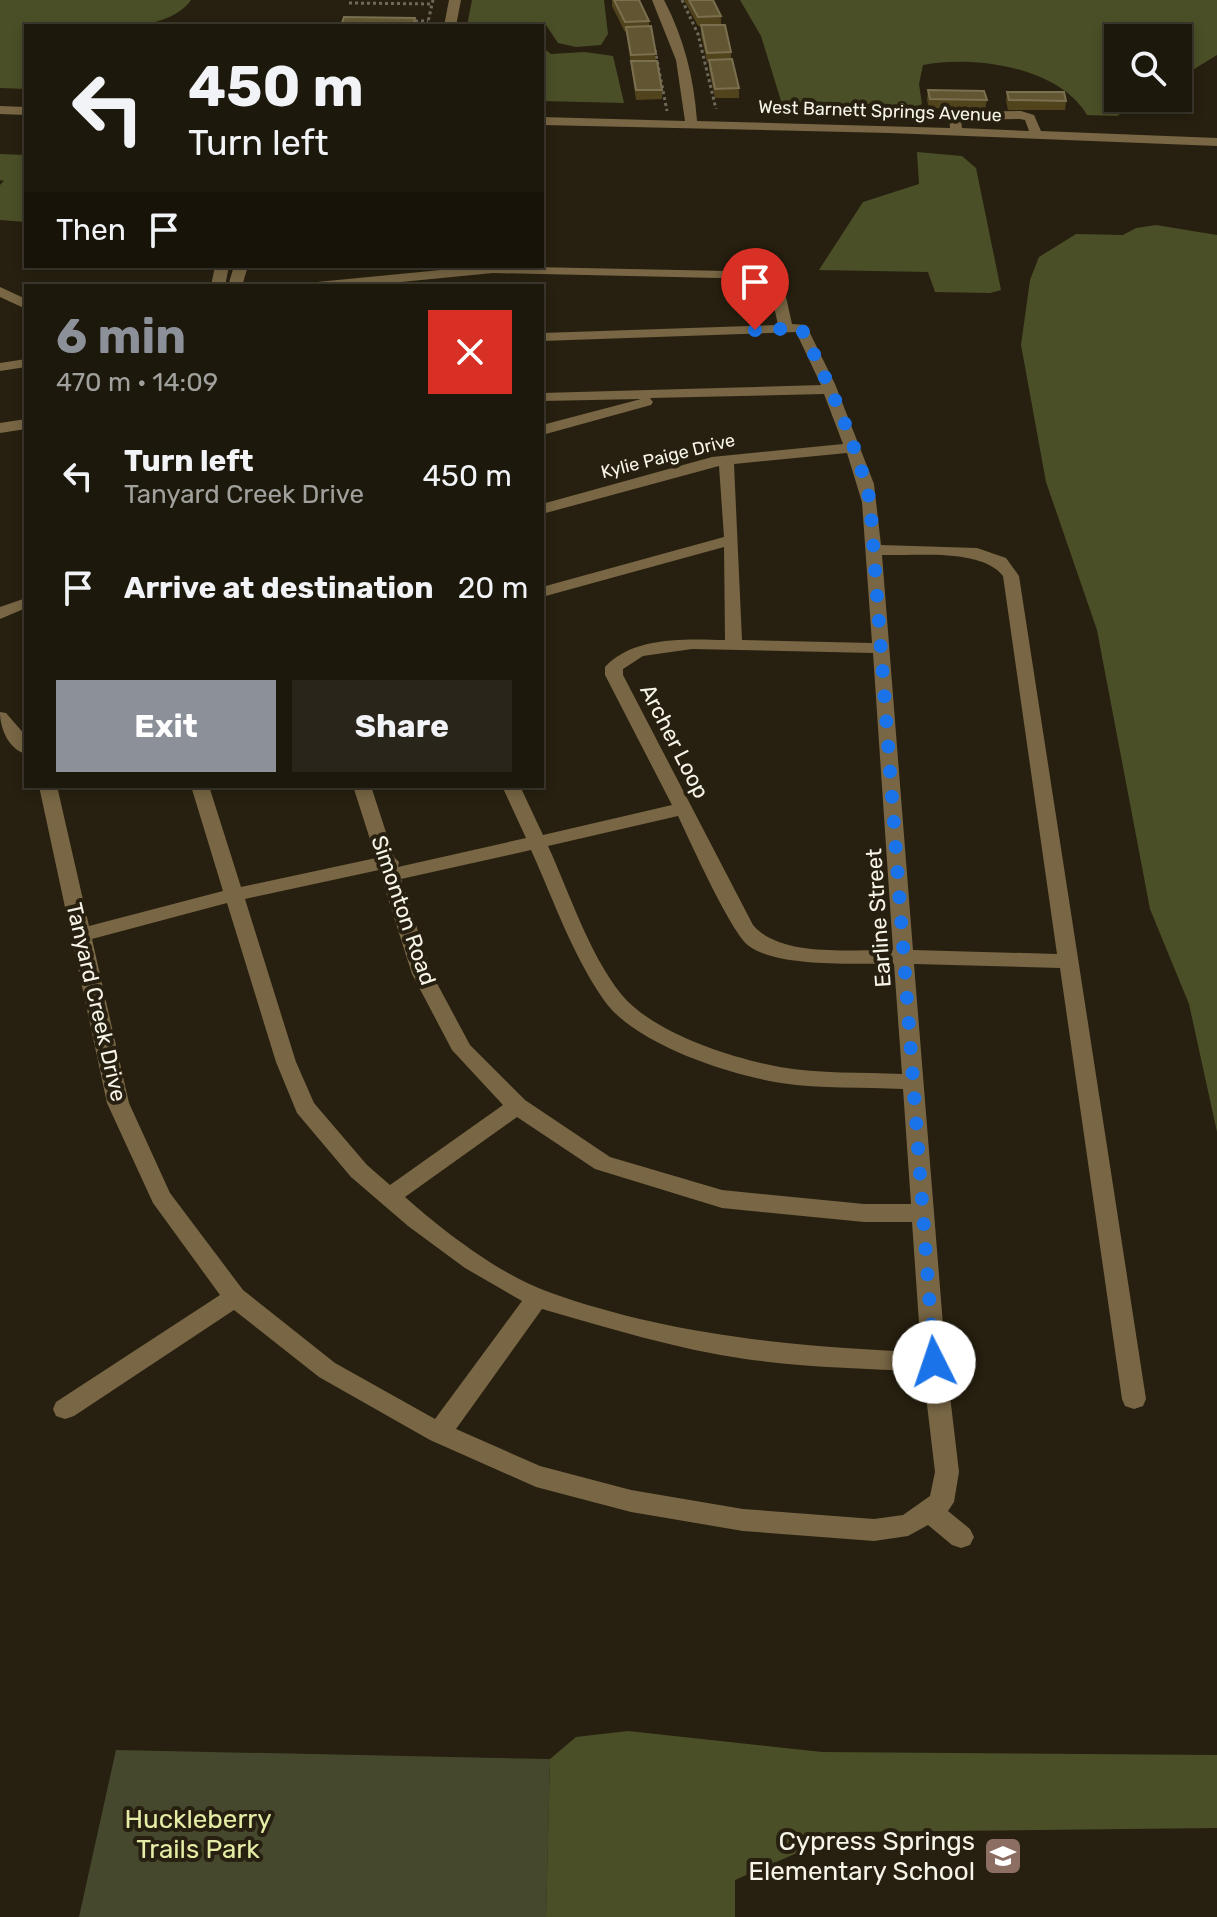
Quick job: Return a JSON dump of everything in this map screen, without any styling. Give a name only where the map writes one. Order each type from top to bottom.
[{"type":"street","points":[[450,24],[455,0]]},
{"type":"street","points":[[658,0],[675,35],[691,124]]},
{"type":"street","points":[[0,110],[24,111]]},
{"type":"street","name":"West Barnett Springs Avenue","points":[[544,121],[956,131],[1217,142]]},
{"type":"street","points":[[338,284],[493,269],[495,284]]},
{"type":"street","name":"Earline Street","points":[[493,269],[767,275],[777,288],[794,329],[830,389],[852,448],[870,502],[934,1362],[947,1472],[941,1502],[929,1510]]},
{"type":"street","points":[[0,291],[24,304]]},
{"type":"street","points":[[544,337],[794,329]]},
{"type":"street","points":[[0,367],[24,363]]},
{"type":"street","points":[[544,397],[830,389]]},
{"type":"street","points":[[544,429],[653,400],[658,394]]},
{"type":"street","points":[[0,428],[24,424]]},
{"type":"street","name":"Kylie Paige Drive","points":[[544,508],[726,460],[852,448]]},
{"type":"street","points":[[726,460],[732,540],[734,644]]},
{"type":"street","points":[[544,591],[732,540]]},
{"type":"street","points":[[874,550],[977,553],[1000,561],[1011,576],[1134,1399]]},
{"type":"street","name":"Archer Loop","points":[[882,648],[692,644],[638,651],[614,667],[614,675],[745,929],[756,942],[789,954],[1069,961]]},
{"type":"street","points":[[0,717],[24,746]]},
{"type":"street","name":"Tanyard Creek Drive","points":[[48,788],[118,1103],[161,1197],[235,1297],[327,1370],[439,1433],[536,1476],[631,1501],[743,1520],[874,1530],[908,1525],[929,1510]]},
{"type":"street","points":[[201,788],[286,1062],[305,1107],[359,1171],[389,1197],[473,1262],[537,1298],[662,1333],[744,1349],[850,1359],[934,1362]]},
{"type":"street","name":"Simonton Road","points":[[363,788],[422,974],[462,1050],[517,1106],[603,1163],[722,1199],[864,1213],[923,1213]]},
{"type":"street","points":[[512,788],[590,959],[615,1000],[651,1030],[714,1057],[781,1075],[914,1082]]},
{"type":"street","points":[[81,935],[233,895],[536,842],[683,809]]},
{"type":"street","points":[[389,1197],[517,1106]]},
{"type":"street","points":[[65,1409],[235,1297]]},
{"type":"street","points":[[439,1433],[537,1298]]},
{"type":"street","points":[[929,1510],[961,1537]]},
{"type":"path","points":[[349,3],[433,2],[428,24],[400,21]]},
{"type":"path","points":[[652,36],[667,112]]},
{"type":"green space","points":[[0,0],[191,0],[178,12],[160,21],[144,24],[24,24],[24,89],[0,88]]},
{"type":"green space","points":[[472,0],[604,0],[608,34],[601,45],[576,47],[558,43],[544,24],[467,24]]},
{"type":"green space","points":[[740,0],[1217,0],[1217,55],[1192,70],[1192,24],[1104,24],[1104,112],[1124,112],[1117,116],[1087,115],[1074,99],[1036,75],[1014,68],[966,62],[923,65],[919,84],[922,104],[908,113],[825,114],[790,111],[782,104],[761,36]]},
{"type":"green space","points":[[544,49],[551,54],[585,52],[613,56],[624,103],[544,101]]},
{"type":"green space","points":[[917,152],[962,156],[976,168],[1001,290],[990,293],[935,292],[928,272],[819,270],[863,202],[919,184]]},
{"type":"green space","points":[[0,154],[24,155],[24,222],[0,220],[0,185],[4,181],[0,180]]},
{"type":"green space","points":[[1156,225],[1217,235],[1217,1132],[1189,1004],[1150,909],[1097,630],[1046,482],[1021,345],[1030,280],[1039,257],[1076,234],[1123,235],[1136,228]]},
{"type":"green space","points":[[628,1731],[822,1752],[1217,1755],[1217,1828],[845,1832],[735,1880],[735,1917],[546,1917],[550,1759],[576,1737]]},
{"type":"green space","name":"Huckleberry Trails Park","points":[[116,1750],[550,1759],[546,1917],[79,1917]]},
{"type":"building","points":[[614,0],[639,0],[649,21],[625,22]]},
{"type":"building","points":[[689,0],[713,0],[721,16],[698,17]]},
{"type":"building","points":[[344,17],[415,18],[414,24],[342,24]]},
{"type":"building","points":[[701,25],[725,25],[731,52],[707,53]]},
{"type":"building","points":[[651,26],[656,54],[631,55],[626,27]]},
{"type":"building","points":[[732,59],[739,88],[715,89],[709,60]]},
{"type":"building","points":[[631,61],[657,61],[662,90],[636,90]]},
{"type":"building","points":[[928,90],[984,91],[987,100],[930,99]]},
{"type":"building","points":[[1007,92],[1064,92],[1066,101],[1009,100]]},
{"type":"place","name":"Cypress Springs Elementary School","points":[[1003,1856]]},
{"type":"route","points":[[755,330],[801,328],[828,384],[870,502],[934,1362]]}]
